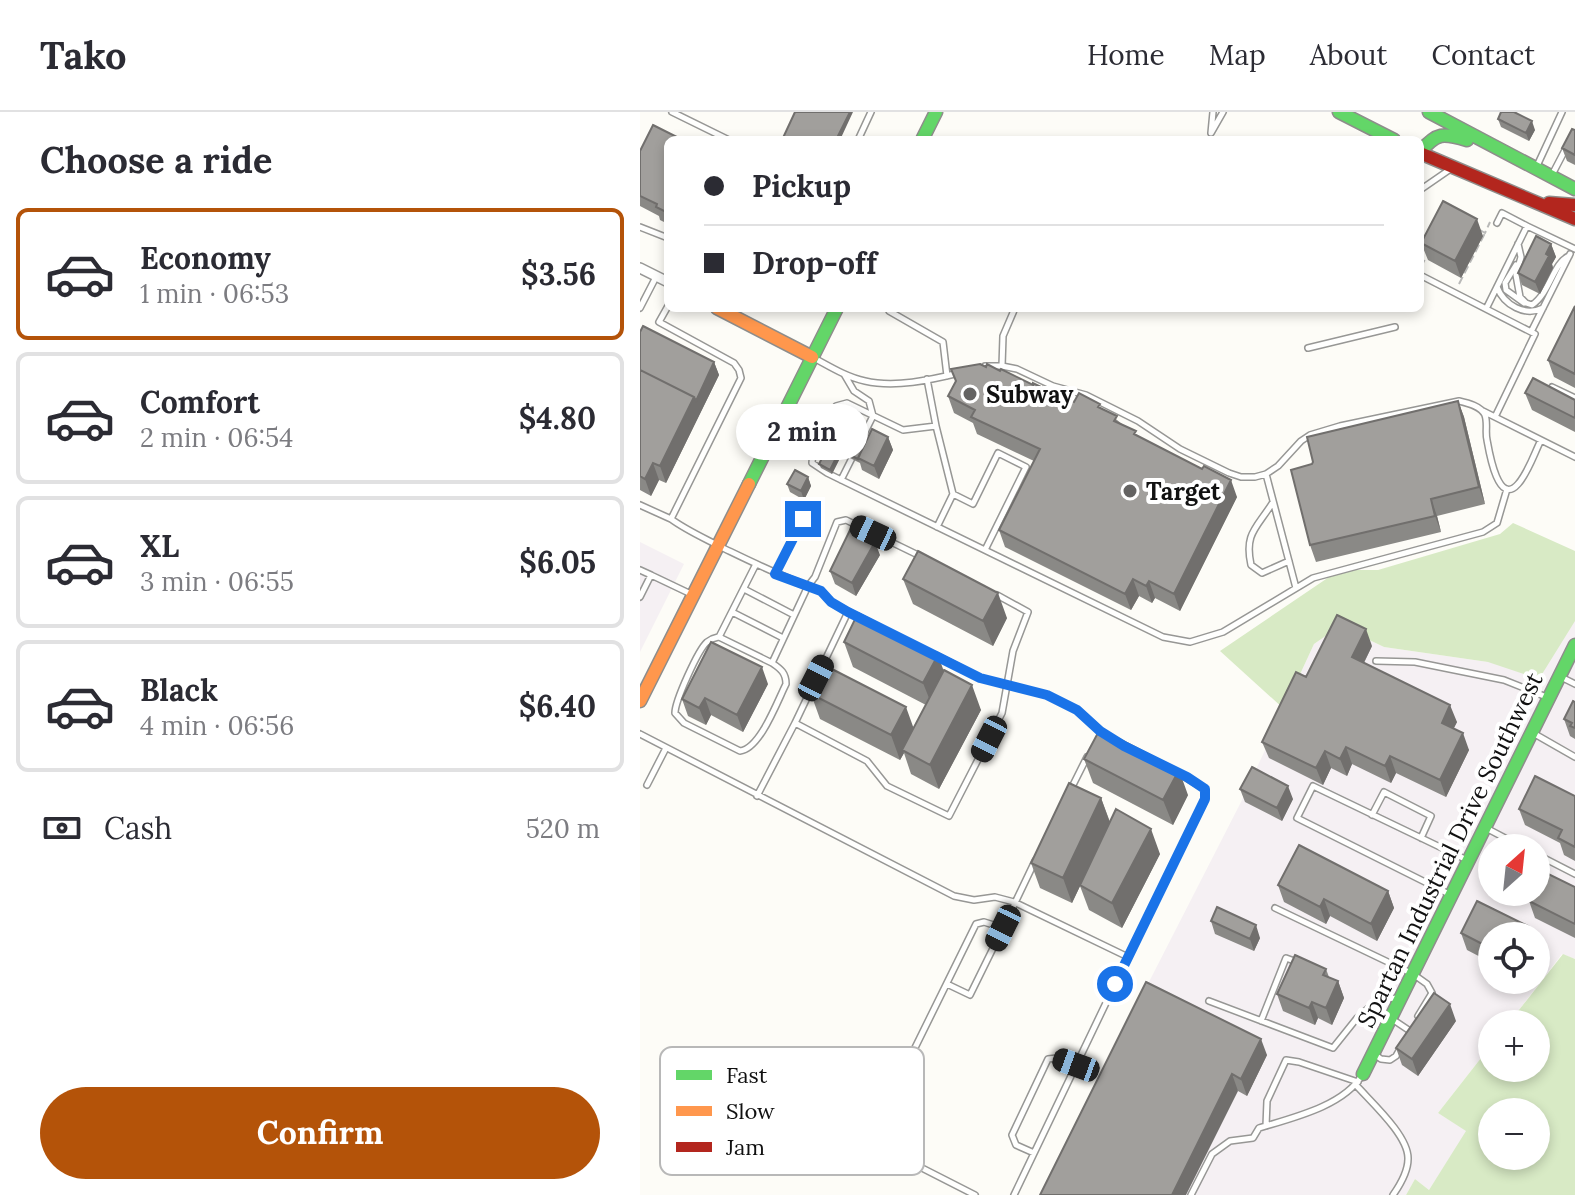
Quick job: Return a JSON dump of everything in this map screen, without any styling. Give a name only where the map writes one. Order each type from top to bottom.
[{"type":"street","points":[[924,136],[936,112]]},
{"type":"street","points":[[1339,112],[1386,136]]},
{"type":"street","points":[[1429,112],[1575,189]]},
{"type":"street","points":[[1424,147],[1433,137],[1446,134],[1491,146]]},
{"type":"street","points":[[1424,154],[1575,219]]},
{"type":"street","points":[[1540,204],[1575,205]]},
{"type":"street","points":[[640,268],[664,280]]},
{"type":"street","points":[[725,312],[812,357]]},
{"type":"street","points":[[640,701],[835,312]]},
{"type":"street","name":"Spartan Industrial Drive Southwest","points":[[1359,1080],[1575,645]]},
{"type":"lane","points":[[672,112],[721,136]]},
{"type":"lane","points":[[860,136],[871,112]]},
{"type":"lane","points":[[1211,133],[1213,112]]},
{"type":"lane","points":[[1210,136],[1223,112]]},
{"type":"lane","points":[[1536,169],[1562,112]]},
{"type":"lane","points":[[1552,177],[1569,144]]},
{"type":"lane","points":[[1424,187],[1444,172],[1456,168]]},
{"type":"lane","points":[[1494,222],[1502,213],[1574,249],[1531,332]]},
{"type":"lane","points":[[1486,309],[1527,226]]},
{"type":"lane","points":[[640,227],[664,236]]},
{"type":"lane","points":[[1518,243],[1521,257],[1516,275],[1520,297],[1532,305]]},
{"type":"lane","points":[[1532,305],[1544,293],[1562,259],[1569,256]]},
{"type":"lane","points":[[1521,257],[1505,283],[1506,290],[1525,304],[1532,305]]},
{"type":"lane","points":[[1424,273],[1535,334],[1495,417]]},
{"type":"lane","points":[[640,308],[656,276]]},
{"type":"lane","points":[[1497,286],[1510,304],[1525,311],[1535,312],[1543,308]]},
{"type":"lane","points":[[665,312],[659,322],[734,363],[741,378],[671,519]]},
{"type":"lane","points":[[891,312],[943,342],[947,376]]},
{"type":"lane","points":[[1002,366],[1003,336],[1013,312]]},
{"type":"lane","points":[[1308,348],[1395,327]]},
{"type":"lane","points":[[812,357],[864,381],[894,384],[960,373]]},
{"type":"lane","points":[[973,369],[986,366],[1017,369],[1053,386],[1086,395],[1149,427],[1180,449],[1241,477],[1266,474],[1278,466],[1301,441],[1323,430],[1459,401],[1575,457]]},
{"type":"lane","points":[[841,480],[873,416],[869,401],[854,391],[844,373]]},
{"type":"lane","points":[[927,379],[953,494],[937,527]]},
{"type":"lane","points":[[1552,387],[1575,398]]},
{"type":"lane","points":[[936,426],[903,430],[847,403],[836,406],[813,451],[812,463],[1163,637],[1190,642],[1223,632],[1313,578],[1483,532],[1497,523],[1507,489]]},
{"type":"lane","points":[[1481,411],[1487,419],[1487,441],[1497,481],[1507,489],[1520,483],[1541,440]]},
{"type":"lane","points":[[777,428],[819,440]]},
{"type":"lane","points":[[953,494],[973,504],[998,453],[1026,467],[985,550]]},
{"type":"lane","points":[[1266,474],[1296,588]]},
{"type":"lane","points":[[1274,501],[1250,535],[1248,549],[1251,565],[1262,573],[1289,561]]},
{"type":"lane","points":[[640,505],[775,574],[821,591],[831,602],[875,625]]},
{"type":"lane","points":[[775,574],[803,519]]},
{"type":"lane","points":[[772,663],[815,577],[837,522],[846,520],[927,560]]},
{"type":"lane","points":[[719,637],[772,663],[785,675],[786,684],[758,739],[749,749],[740,751],[681,720],[675,713],[675,707],[705,644],[719,637],[756,564]]},
{"type":"lane","points":[[640,570],[693,595]]},
{"type":"lane","points":[[640,597],[651,575]]},
{"type":"lane","points":[[744,589],[794,615]]},
{"type":"lane","points":[[795,723],[867,761],[887,786],[949,816],[1002,713],[1013,651],[1028,612],[991,592]]},
{"type":"lane","points":[[732,612],[783,638]]},
{"type":"lane","points":[[757,796],[848,612]]},
{"type":"lane","points":[[929,652],[980,678],[1047,695],[1077,710],[1112,738]]},
{"type":"lane","points":[[1376,661],[1415,662],[1504,680],[1549,698]]},
{"type":"lane","points":[[690,673],[695,684]]},
{"type":"lane","points":[[1560,676],[1575,684]]},
{"type":"lane","points":[[681,720],[683,713]]},
{"type":"lane","points":[[1532,733],[1575,757]]},
{"type":"lane","points":[[640,734],[954,896],[974,900],[995,897],[1014,902],[1128,957]]},
{"type":"lane","points":[[1071,788],[1093,745]]},
{"type":"lane","points":[[647,785],[666,748]]},
{"type":"lane","points":[[1014,1195],[1205,799],[1205,789],[1174,771]]},
{"type":"lane","points":[[1452,896],[1297,818],[1313,786],[1469,861]]},
{"type":"lane","points":[[1372,815],[1384,792],[1431,816],[1421,838]]},
{"type":"lane","points":[[1485,828],[1497,834]]},
{"type":"lane","points":[[947,984],[970,995],[1036,859]]},
{"type":"lane","points":[[1550,861],[1575,874]]},
{"type":"lane","points":[[1275,908],[1413,974],[1427,984],[1432,993],[1418,1018]]},
{"type":"lane","points":[[916,1047],[976,924],[984,922],[1003,928]]},
{"type":"lane","points":[[1261,1021],[1286,958],[1300,964]]},
{"type":"lane","points":[[1209,1001],[1333,1048],[1357,1018],[1379,999],[1401,998]]},
{"type":"lane","points":[[1374,1054],[1390,1060],[1396,1056],[1410,1031],[1391,1019]]},
{"type":"lane","points":[[1034,1153],[1016,1145],[1012,1135],[1048,1059],[1057,1058],[1076,1065]]},
{"type":"lane","points":[[1266,1126],[1267,1101],[1286,1060],[1359,1080],[1402,1139],[1408,1158],[1402,1182],[1393,1195]]},
{"type":"lane","points":[[1191,1195],[1212,1154],[1230,1141],[1253,1138],[1259,1128],[1328,1104],[1345,1094],[1359,1080]]},
{"type":"lane","points":[[924,1169],[975,1195]]},
{"type":"path","points":[[1459,284],[1485,233],[1494,222]]},
{"type":"path","points":[[1472,227],[1485,233]]},
{"type":"path","points":[[1424,262],[1427,254]]},
{"type":"shaded area","points":[[640,542],[684,564],[640,652]]},
{"type":"shaded area","points":[[1575,619],[1575,959],[1562,954],[1550,970],[1550,922],[1478,922],[1478,994],[1531,994],[1519,1010],[1478,1010],[1478,1062],[1438,1113],[1467,1131],[1429,1190],[1415,1179],[1406,1195],[1040,1195],[1241,802],[1314,644],[1340,626],[1384,647],[1488,662]]},
{"type":"green space","points":[[1513,523],[1575,551],[1575,621],[1539,679],[1488,662],[1384,647],[1340,626],[1314,644],[1284,709],[1220,651],[1332,575],[1352,570],[1378,570],[1500,534]]},
{"type":"green space","points":[[1563,954],[1575,959],[1575,1195],[1406,1195],[1415,1179],[1429,1190],[1466,1131],[1438,1113],[1478,1062],[1478,1082],[1550,1082],[1550,1010],[1519,1010],[1532,994],[1550,994],[1550,971]]},
{"type":"building","points":[[795,112],[850,112],[838,136],[784,136]]},
{"type":"building","points":[[1501,112],[1514,112],[1532,121],[1526,133],[1498,119]]},
{"type":"building","points":[[653,125],[675,136],[664,136],[664,211],[640,196],[640,151]]},
{"type":"building","points":[[1572,129],[1575,130],[1575,155],[1562,148]]},
{"type":"building","points":[[1443,201],[1477,219],[1455,261],[1424,245],[1424,237]]},
{"type":"building","points":[[1536,236],[1551,244],[1546,254],[1549,256],[1535,282],[1518,273]]},
{"type":"building","points":[[1575,306],[1575,374],[1548,360]]},
{"type":"building","points":[[643,326],[714,362],[696,401],[694,397],[640,370],[640,332]]},
{"type":"building","name":"Target","points":[[980,364],[1001,369],[1074,402],[1079,393],[1117,416],[1114,421],[1136,431],[1134,434],[1202,469],[1204,466],[1231,480],[1174,594],[1149,581],[1146,586],[1133,579],[1125,594],[999,530],[1040,449],[971,417],[975,410],[948,396],[956,381],[951,369]]},
{"type":"building","points":[[640,370],[694,397],[660,466],[653,463],[645,479],[640,476]]},
{"type":"building","points":[[1533,378],[1575,400],[1575,418],[1525,393]]},
{"type":"building","points":[[1458,401],[1479,487],[1431,499],[1435,516],[1310,545],[1291,470],[1313,462],[1307,437]]},
{"type":"building","points":[[844,414],[855,420],[845,440],[862,449],[858,459],[840,450],[830,470],[819,464]]},
{"type":"building","points":[[872,429],[888,437],[874,466],[858,458]]},
{"type":"building","points":[[795,470],[808,477],[801,491],[787,484]]},
{"type":"building","points":[[850,530],[875,542],[852,583],[830,571]]},
{"type":"building","points":[[918,551],[998,593],[983,621],[903,579]]},
{"type":"building","points":[[858,613],[938,655],[923,683],[844,642]]},
{"type":"building","points":[[1337,615],[1366,629],[1352,657],[1450,705],[1442,723],[1463,733],[1440,780],[1390,756],[1385,766],[1346,747],[1340,759],[1325,751],[1316,768],[1262,742],[1296,672],[1306,677]]},
{"type":"building","points":[[711,642],[762,667],[737,715],[705,698],[699,708],[682,699]]},
{"type":"building","points":[[826,666],[906,707],[891,735],[811,694]]},
{"type":"building","points":[[944,670],[972,685],[930,765],[902,750]]},
{"type":"building","points":[[1575,702],[1575,728],[1564,719]]},
{"type":"building","points":[[1100,729],[1179,770],[1163,800],[1084,759]]},
{"type":"building","points":[[1252,767],[1288,786],[1277,808],[1240,789]]},
{"type":"building","points":[[1535,776],[1575,796],[1575,847],[1558,838],[1562,830],[1519,809]]},
{"type":"building","points":[[1069,783],[1101,798],[1063,878],[1031,863]]},
{"type":"building","points":[[1116,809],[1151,829],[1112,903],[1080,885]]},
{"type":"building","points":[[1299,845],[1388,891],[1371,924],[1324,899],[1320,907],[1278,885]]},
{"type":"building","points":[[1550,875],[1575,887],[1575,924],[1539,906],[1550,906]]},
{"type":"building","points":[[1477,901],[1478,906],[1487,906],[1520,922],[1478,922],[1478,942],[1461,933]]},
{"type":"building","points":[[1217,907],[1256,925],[1250,939],[1211,921]]},
{"type":"building","points":[[1295,955],[1326,969],[1323,975],[1338,981],[1326,1008],[1312,1002],[1309,1008],[1277,994]]},
{"type":"building","points":[[1146,982],[1261,1039],[1241,1079],[1232,1074],[1172,1195],[1040,1195]]},
{"type":"building","points":[[1434,993],[1450,1004],[1412,1059],[1396,1048]]},
{"type":"traffic: fast","points":[[924,136],[936,112]]},
{"type":"traffic: fast","points":[[1339,112],[1386,136]]},
{"type":"traffic: fast","points":[[1429,112],[1575,189]]},
{"type":"traffic: fast","points":[[1424,148],[1441,136],[1467,140]]},
{"type":"traffic: fast","points":[[749,484],[835,312]]},
{"type":"traffic: fast","points":[[1363,1074],[1575,645]]},
{"type":"traffic: slow","points":[[725,312],[812,357]]},
{"type":"traffic: slow","points":[[640,701],[749,484]]},
{"type":"traffic: jam","points":[[1424,155],[1575,219]]},
{"type":"traffic: jam","points":[[1549,203],[1575,205]]},
{"type":"place","name":"Subway","points":[[970,394]]},
{"type":"place","name":"Target","points":[[1130,491]]},
{"type":"route","points":[[803,519],[775,574],[821,591],[831,602],[848,612],[980,678],[1047,695],[1077,710],[1100,731],[1124,746],[1205,789],[1205,799],[1115,984]]}]
